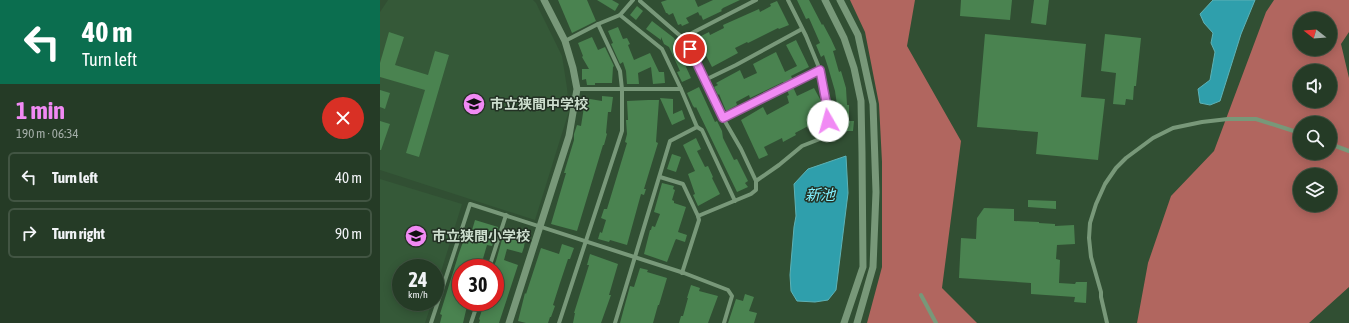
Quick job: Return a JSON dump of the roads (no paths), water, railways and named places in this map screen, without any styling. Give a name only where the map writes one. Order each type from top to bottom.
[{"type":"street","points":[[509,323],[569,136],[577,89],[573,68],[565,41],[544,0]]},
{"type":"street","points":[[565,41],[598,24],[620,16],[633,0]]},
{"type":"street","points":[[639,0],[647,0]]},
{"type":"street","points":[[639,0],[686,40],[723,118],[756,181],[756,190],[735,201],[698,216]]},
{"type":"street","points":[[686,40],[692,33],[756,0]]},
{"type":"street","points":[[756,181],[802,146],[830,135],[827,107],[820,70],[788,0]]},
{"type":"street","points":[[825,0],[844,38],[854,68],[861,101],[862,267],[844,323]]},
{"type":"street","points":[[840,0],[858,35],[873,104],[876,192],[873,267],[858,323]]},
{"type":"street","points":[[620,16],[662,49],[697,127],[702,130],[735,201]]},
{"type":"street","points":[[559,323],[622,131],[622,90],[620,71],[598,24]]},
{"type":"street","points":[[705,80],[802,29]]},
{"type":"street","points":[[723,118],[820,70]]},
{"type":"street","points":[[577,89],[681,89]]},
{"type":"street","points":[[1106,323],[1091,257],[1089,238],[1090,224],[1096,204],[1105,184],[1116,168],[1126,158],[1153,138],[1173,128],[1202,122],[1228,119],[1256,119],[1293,131]]},
{"type":"street","points":[[615,323],[670,141],[697,127]]},
{"type":"street","points":[[1337,147],[1349,151]]},
{"type":"street","points":[[660,177],[683,184],[699,220],[682,273]]},
{"type":"street","points":[[431,323],[470,204],[682,273],[728,290],[732,296],[724,323]]},
{"type":"street","points":[[492,259],[506,215]]},
{"type":"street","points":[[922,295],[936,323]]},
{"type":"street","points":[[471,323],[475,311]]},
{"type":"water","points":[[1213,0],[1255,0],[1241,34],[1220,101],[1210,105],[1200,103],[1198,89],[1210,80],[1215,52],[1211,43],[1213,33],[1204,23],[1200,14]]},
{"type":"water","name":"新池","points":[[846,156],[848,193],[836,290],[828,300],[815,302],[797,301],[791,291],[790,275],[796,216],[794,184],[808,169]]},
{"type":"place","name":"市立狭間中学校","points":[[474,104]]},
{"type":"place","name":"市立狭間小学校","points":[[416,236]]}]
